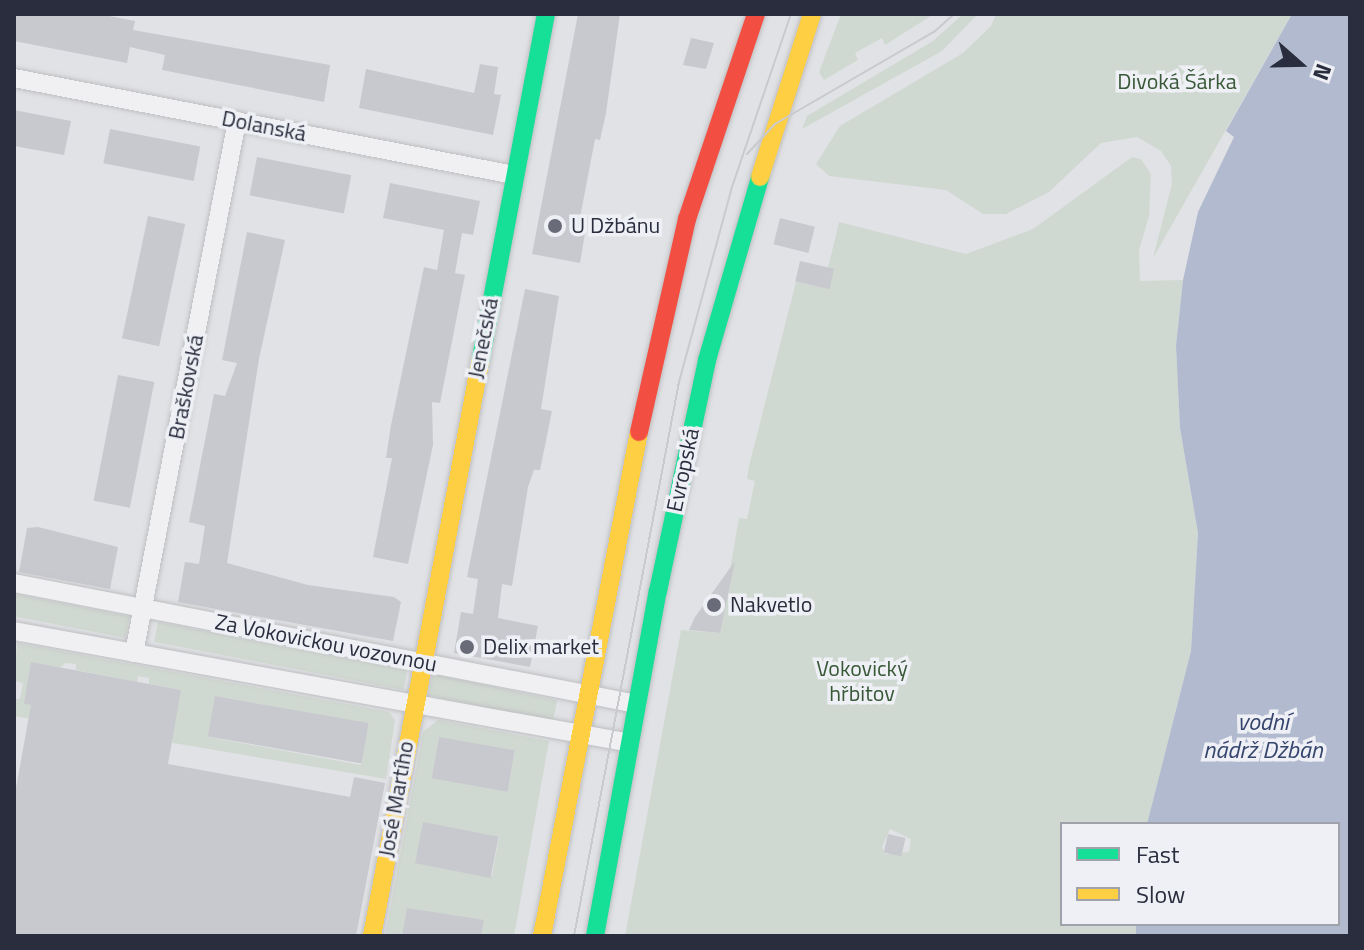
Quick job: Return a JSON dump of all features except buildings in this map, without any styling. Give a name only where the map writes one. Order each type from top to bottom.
[{"type":"main road","name":"Jenečská","points":[[421,662],[546,14]]},
{"type":"main road","points":[[542,936],[675,268],[756,14]]},
{"type":"main road","name":"Evropská","points":[[595,936],[637,704],[707,360],[741,235],[812,14]]},
{"type":"main road","name":"José Martího","points":[[372,936],[421,662]]},
{"type":"street","name":"Dolanská","points":[[14,78],[514,175]]},
{"type":"street","name":"Braškovská","points":[[134,653],[237,121]]},
{"type":"street","name":"Za Vokovickou vozovnou","points":[[14,583],[637,704]]},
{"type":"street","name":"Za Vokovickou vozovnou","points":[[14,631],[630,743]]},
{"type":"green space","points":[[841,14],[934,14],[885,45],[882,38],[855,53],[858,60],[824,80],[819,72]]},
{"type":"green space","points":[[963,14],[978,14],[942,51],[802,129],[807,116],[933,41]]},
{"type":"green space","name":"Divoká Šárka","points":[[996,14],[1292,14],[1153,258],[1172,184],[1171,166],[1161,151],[1137,137],[1101,143],[1049,192],[1006,214],[983,214],[946,190],[829,176],[816,164],[840,126],[963,53],[991,26]]},
{"type":"green space","name":"Vokovický hřbitov","points":[[1132,157],[1141,159],[1151,174],[1149,216],[1139,250],[1140,281],[1183,280],[1176,346],[1180,428],[1198,533],[1191,651],[1148,822],[1060,822],[1060,926],[1136,926],[1136,936],[625,936],[681,630],[719,633],[739,518],[747,519],[755,481],[747,479],[749,466],[796,282],[829,289],[828,268],[839,222],[966,254],[1033,229]],"holes":[[[890,829],[911,839],[909,852],[885,854],[882,847]]]},
{"type":"green space","points":[[14,594],[130,617],[126,638],[14,616]]},
{"type":"green space","points":[[158,622],[407,670],[404,690],[154,642]]},
{"type":"green space","points":[[17,643],[389,712],[395,720],[386,779],[14,716],[14,699],[20,699],[23,683],[14,681]],"holes":[[[65,663],[76,664],[76,670],[137,682],[138,676],[149,678],[149,684],[181,690],[56,710],[24,704]],[[215,696],[367,724],[361,765],[209,737]]]},
{"type":"green space","points":[[433,674],[557,700],[553,722],[428,696]]},
{"type":"green space","points":[[438,720],[549,741],[514,936],[385,936],[423,732]],"holes":[[[439,738],[515,751],[507,791],[432,777]],[[423,823],[499,837],[492,876],[416,863]]]},
{"type":"water","name":"vodní nádrž Džbán","points":[[1292,14],[1350,14],[1350,936],[1136,936],[1136,926],[1340,926],[1340,822],[1148,822],[1191,651],[1198,533],[1180,428],[1176,346],[1183,280],[1198,212],[1234,137],[1226,131]]},
{"type":"tram line","points":[[574,936],[679,382],[731,190],[791,14]]},
{"type":"tram line","points":[[747,154],[775,124],[934,32],[954,14]]},
{"type":"traffic: fast","points":[[480,363],[546,14]]},
{"type":"traffic: fast","points":[[595,936],[658,591],[707,360],[760,177]]},
{"type":"traffic: slow","points":[[760,177],[812,14]]},
{"type":"traffic: slow","points":[[372,936],[480,363]]},
{"type":"traffic: slow","points":[[542,936],[639,432]]},
{"type":"traffic: jam","points":[[639,432],[687,219],[756,14]]},
{"type":"place","name":"U Džbánu","points":[[555,226]]},
{"type":"place","name":"Nakvetlo","points":[[714,605]]},
{"type":"place","name":"Delix market","points":[[467,647]]}]
